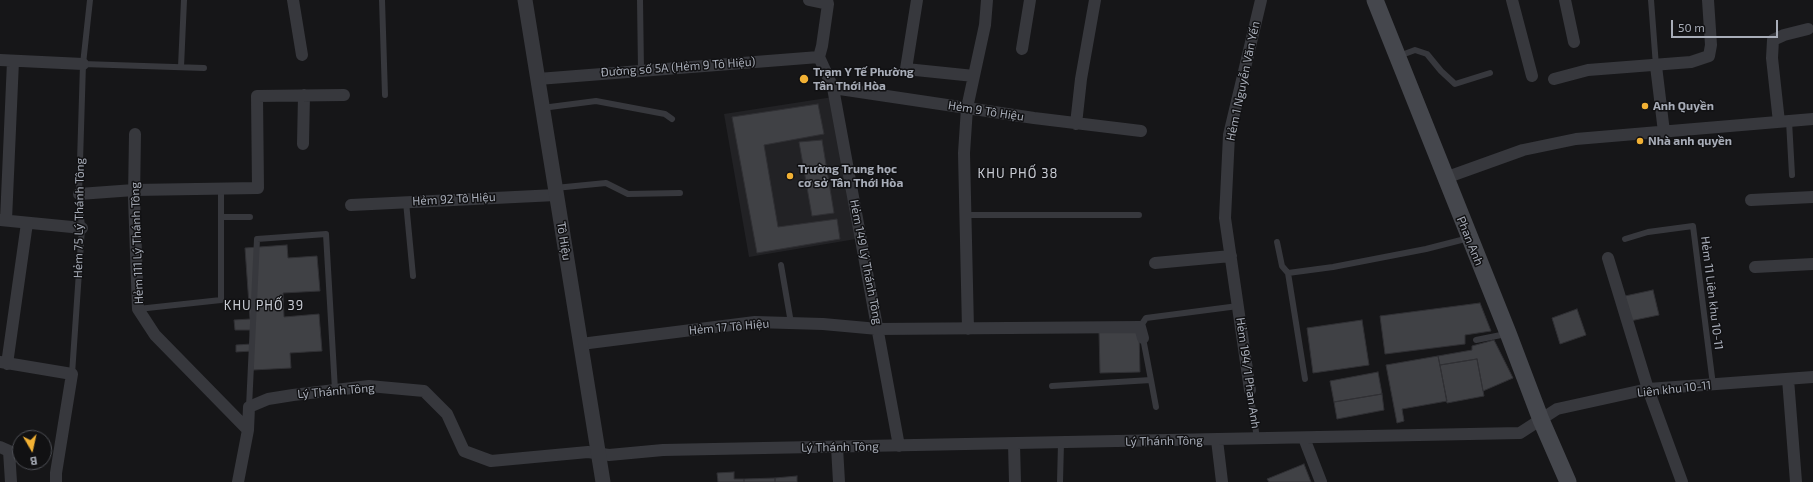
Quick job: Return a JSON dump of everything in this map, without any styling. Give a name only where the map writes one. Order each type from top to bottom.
[{"type":"main road","name":"Phan Anh","points":[[1375,0],[1541,420],[1568,482]]},
{"type":"street","points":[[293,0],[302,55]]},
{"type":"street","name":"Tô Hiệu","points":[[525,0],[603,482]]},
{"type":"street","points":[[809,0],[827,2],[822,46],[819,56]]},
{"type":"street","points":[[918,0],[906,69],[974,76]]},
{"type":"street","points":[[968,329],[964,153],[967,108],[985,25],[986,0]]},
{"type":"street","points":[[1022,49],[1030,0]]},
{"type":"street","points":[[1076,124],[1081,80],[1095,0]]},
{"type":"street","name":"Hẻm 1 Nguyễn Văn Yến","points":[[1238,306],[1225,218],[1229,135],[1261,0]]},
{"type":"street","points":[[1512,0],[1532,76]]},
{"type":"street","points":[[1565,0],[1574,42]]},
{"type":"street","points":[[1554,79],[1588,70],[1656,66],[1691,62],[1709,56],[1712,45],[1708,0]]},
{"type":"street","points":[[1784,122],[1772,58],[1773,40],[1784,35],[1808,29]]},
{"type":"street","name":"Đường số 5A (Hẻm 9 Tô Hiệu)","points":[[538,79],[819,56]]},
{"type":"street","name":"Hẻm 149 Lý Thánh Tông","points":[[819,56],[833,88],[899,446]]},
{"type":"street","points":[[0,60],[83,64]]},
{"type":"street","points":[[12,61],[3,220],[82,228]]},
{"type":"street","points":[[1656,66],[1664,132]]},
{"type":"street","name":"Hẻm 9 Tô Hiệu","points":[[833,88],[1076,124],[1140,131]]},
{"type":"street","points":[[303,144],[304,95]]},
{"type":"street","points":[[79,194],[134,190],[258,188],[257,96],[344,95]]},
{"type":"street","points":[[1445,178],[1523,150],[1576,139],[1813,119]]},
{"type":"street","name":"Hẻm 111 Lý Thánh Tông","points":[[135,134],[134,190],[138,309],[155,335],[248,430]]},
{"type":"street","name":"Hẻm 92 Tô Hiệu","points":[[351,205],[556,192]]},
{"type":"street","points":[[1751,200],[1813,197]]},
{"type":"street","points":[[28,223],[3,363],[72,374]]},
{"type":"street","points":[[1155,263],[1231,256]]},
{"type":"street","points":[[1608,258],[1648,390],[1682,482]]},
{"type":"street","points":[[1754,268],[1813,264]]},
{"type":"street","name":"Hẻm 194/1 Phan Anh","points":[[1238,306],[1250,390]]},
{"type":"street","name":"Hẻm 17 Tô Hiệu","points":[[581,344],[755,322],[823,324],[878,329],[968,329],[1144,336]]},
{"type":"street","name":"Hẻm 75 Lý Thánh Tông","points":[[56,482],[56,473],[72,374]]},
{"type":"street","name":"Liên khu 10-11","points":[[1541,420],[1557,409],[1648,390],[1813,377]]},
{"type":"street","points":[[1788,379],[1796,482]]},
{"type":"street","name":"Lý Thánh Tông","points":[[250,407],[268,399],[369,386],[424,391],[447,414],[464,451],[491,461],[588,452],[609,455],[663,450],[1217,440],[1520,432],[1541,420]]},
{"type":"street","points":[[238,482],[248,430],[250,407]]},
{"type":"street","points":[[1304,438],[1321,482]]},
{"type":"street","points":[[1217,440],[1222,482]]},
{"type":"street","points":[[1014,444],[1015,482]]},
{"type":"street","points":[[0,447],[9,451],[11,482]]},
{"type":"street","points":[[837,447],[839,482]]},
{"type":"lane","name":"Hẻm 75 Lý Thánh Tông","points":[[72,374],[82,228],[79,194],[83,64],[90,0]]},
{"type":"lane","points":[[181,67],[184,0]]},
{"type":"lane","points":[[382,0],[385,95]]},
{"type":"lane","points":[[640,0],[641,70]]},
{"type":"lane","points":[[1651,0],[1656,66]]},
{"type":"lane","points":[[1398,57],[1415,50],[1427,54],[1441,71],[1455,84],[1490,73]]},
{"type":"lane","points":[[83,64],[204,68]]},
{"type":"lane","points":[[542,108],[596,101],[666,114],[672,119]]},
{"type":"lane","points":[[1784,122],[1792,175]]},
{"type":"lane","points":[[556,192],[606,183],[628,194],[680,193]]},
{"type":"lane","points":[[138,309],[221,300],[222,188]]},
{"type":"lane","points":[[406,202],[413,276]]},
{"type":"lane","points":[[965,215],[1139,215]]},
{"type":"lane","points":[[221,217],[250,217]]},
{"type":"lane","name":"Hẻm 11 Liên khu 10-11","points":[[1625,239],[1648,232],[1693,226],[1713,384]]},
{"type":"lane","points":[[250,407],[257,239],[326,234],[336,390]]},
{"type":"lane","points":[[1288,273],[1333,267],[1410,252],[1469,238]]},
{"type":"lane","points":[[1277,242],[1282,266],[1288,273],[1305,379]]},
{"type":"lane","points":[[781,265],[791,323]]},
{"type":"lane","points":[[1156,407],[1144,336],[1146,318],[1238,306]]},
{"type":"lane","points":[[1476,340],[1508,334]]},
{"type":"lane","points":[[1052,386],[1151,380]]},
{"type":"lane","name":"Hẻm 194/1 Phan Anh","points":[[1250,390],[1257,439]]},
{"type":"lane","points":[[1060,482],[1061,443]]},
{"type":"shaded area","name":"Trường Trung học cơ sở Tân Thới Hòa","points":[[833,97],[856,239],[749,257],[724,114]]},
{"type":"building","points":[[818,104],[824,134],[764,145],[778,227],[837,219],[840,239],[757,253],[732,117]]},
{"type":"building","points":[[822,140],[834,213],[812,216],[799,142]]},
{"type":"building","points":[[287,245],[288,258],[317,256],[320,291],[283,293],[284,317],[319,314],[322,351],[290,353],[291,368],[253,370],[252,351],[236,352],[236,345],[251,344],[250,330],[235,330],[234,320],[250,319],[245,248]]},
{"type":"building","points":[[1653,290],[1659,315],[1630,321],[1625,296]]},
{"type":"building","points":[[1480,303],[1491,331],[1465,335],[1465,344],[1385,354],[1380,316]]},
{"type":"building","points":[[1577,309],[1586,335],[1560,344],[1552,318]]},
{"type":"building","points":[[1362,320],[1369,365],[1313,373],[1307,328]]},
{"type":"building","points":[[1139,331],[1140,372],[1100,373],[1099,332]]},
{"type":"building","points":[[1494,340],[1513,378],[1483,391],[1477,359],[1440,365],[1438,356],[1472,350],[1472,346]]},
{"type":"building","points":[[1438,356],[1447,401],[1402,409],[1404,421],[1397,423],[1386,365]]},
{"type":"building","points":[[1477,359],[1484,396],[1447,403],[1440,365]]},
{"type":"building","points":[[1378,372],[1382,394],[1334,402],[1330,381]]},
{"type":"building","points":[[1382,394],[1384,410],[1337,419],[1334,402]]},
{"type":"building","points":[[1304,464],[1311,482],[1269,482],[1267,479]]},
{"type":"building","points":[[734,472],[734,479],[744,479],[744,482],[718,482],[717,473]]},
{"type":"building","points":[[797,476],[797,482],[775,482],[775,478]]},
{"type":"building","points":[[775,478],[775,482],[744,482],[744,479]]},
{"type":"place","name":"Trạm Y Tế Phường Tân Thới Hòa","points":[[804,79]]},
{"type":"place","name":"Anh Quyền","points":[[1645,106]]},
{"type":"place","name":"Nhà anh quyền","points":[[1640,141]]},
{"type":"place","name":"Trường Trung học cơ sở Tân Thới Hòa","points":[[790,176]]},
{"type":"district","name":"KHU PHỐ 38","points":[[1018,174]]},
{"type":"district","name":"KHU PHỐ 39","points":[[264,306]]}]
